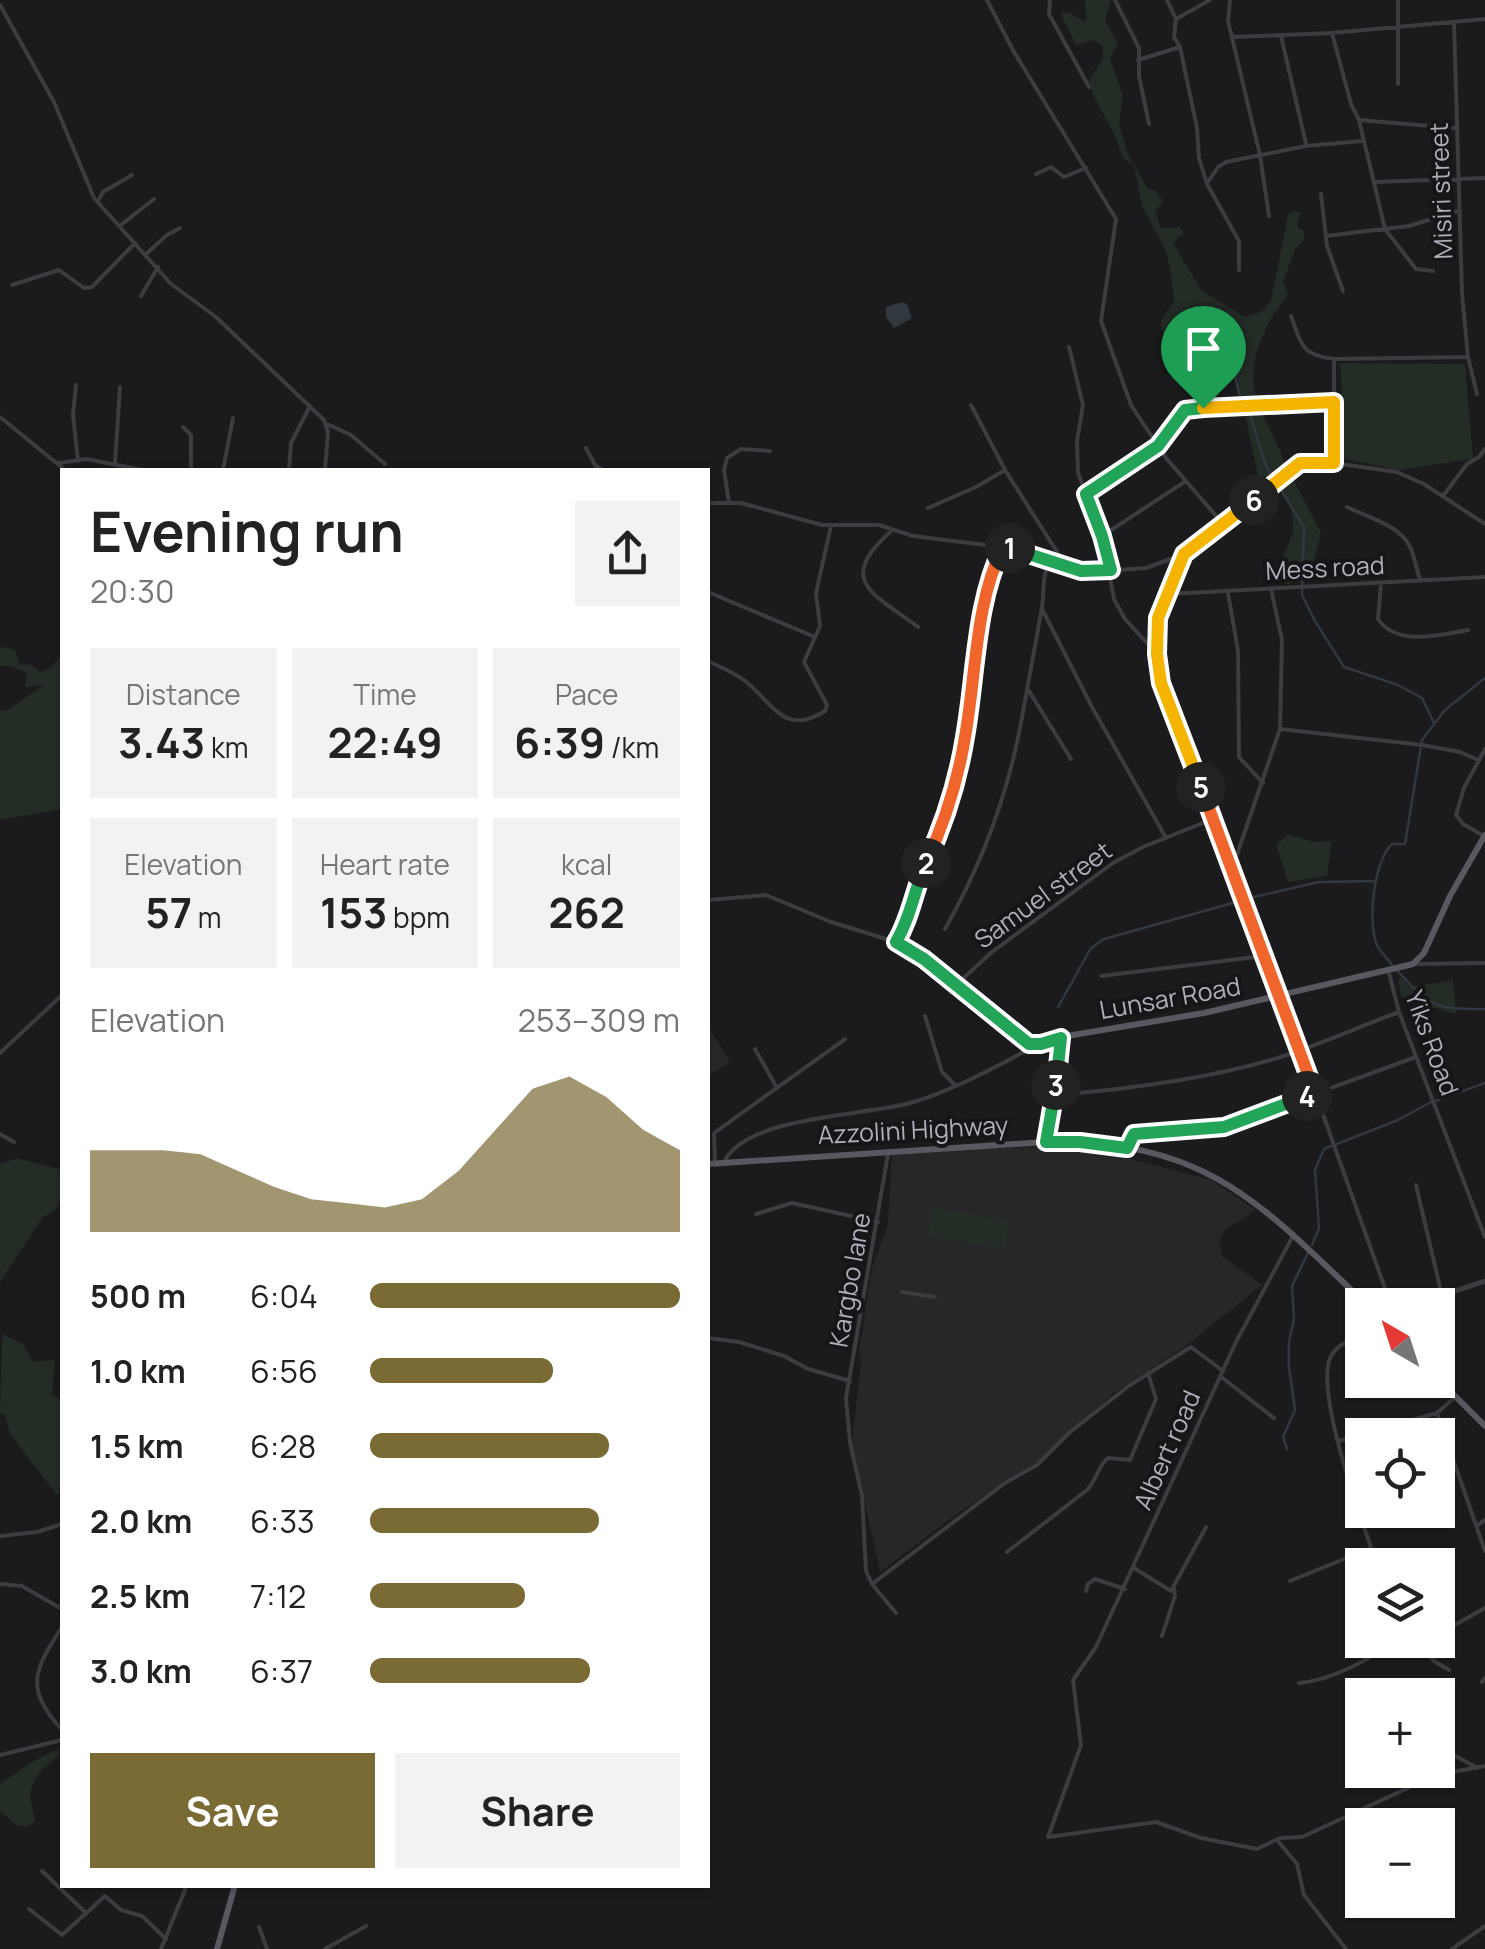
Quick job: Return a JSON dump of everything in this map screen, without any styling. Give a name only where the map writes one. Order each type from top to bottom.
[{"type":"main road","points":[[1413,964],[1424,953],[1450,896],[1485,835]]},
{"type":"main road","name":"Lunsar Road","points":[[1061,1038],[1279,998],[1413,964]]},
{"type":"main road","points":[[1046,1142],[1061,1038]]},
{"type":"main road","name":"Azzolini Highway","points":[[711,1163],[1046,1142],[1080,1142],[1168,1156],[1211,1174],[1251,1198],[1350,1288]]},
{"type":"main road","points":[[1456,1396],[1485,1426]]},
{"type":"main road","points":[[217,1949],[234,1888]]},
{"type":"street","points":[[988,0],[1014,52],[1116,218],[1101,320],[1130,405],[1158,446],[1224,525]]},
{"type":"street","points":[[1050,0],[1049,14],[1089,86]]},
{"type":"street","points":[[1114,0],[1138,44],[1149,124]]},
{"type":"street","points":[[1166,0],[1176,20],[1174,37],[1180,47],[1197,128],[1198,158],[1207,184],[1239,241],[1239,270]]},
{"type":"street","points":[[1176,20],[1210,0]]},
{"type":"street","points":[[1230,0],[1228,21],[1260,156],[1269,216]]},
{"type":"street","points":[[1398,0],[1398,84]]},
{"type":"street","points":[[0,5],[54,102],[94,198],[176,289],[216,317],[326,424],[362,442],[385,464]]},
{"type":"street","points":[[1232,37],[1332,33],[1485,19]]},
{"type":"street","name":"Misiri street","points":[[1454,22],[1457,178],[1468,357],[1477,394]]},
{"type":"street","points":[[1332,33],[1359,120],[1385,229],[1416,269],[1434,270]]},
{"type":"street","points":[[1281,36],[1306,146]]},
{"type":"street","points":[[1138,60],[1180,47]]},
{"type":"street","points":[[1359,120],[1456,128]]},
{"type":"street","points":[[1207,184],[1218,167],[1240,160],[1306,146],[1362,141]]},
{"type":"street","points":[[1036,174],[1051,166],[1064,177],[1086,168]]},
{"type":"street","points":[[98,200],[103,192],[132,174]]},
{"type":"street","points":[[1374,182],[1485,178]]},
{"type":"street","points":[[1320,194],[1326,236],[1343,291]]},
{"type":"street","points":[[121,225],[154,198]]},
{"type":"street","points":[[1326,236],[1410,226],[1459,211]]},
{"type":"street","points":[[146,254],[180,228]]},
{"type":"street","points":[[12,286],[59,270],[84,288],[92,288],[135,243]]},
{"type":"street","points":[[142,296],[158,268]]},
{"type":"street","points":[[1291,316],[1312,356],[1468,357]]},
{"type":"street","points":[[1069,347],[1083,405],[1076,458],[1102,536],[1118,610],[1157,654]]},
{"type":"street","points":[[1203,408],[1206,349]]},
{"type":"street","points":[[1334,358],[1334,463]]},
{"type":"street","points":[[76,384],[73,415],[78,460]]},
{"type":"street","points":[[116,462],[120,387]]},
{"type":"street","points":[[1086,494],[1158,446],[1185,410],[1334,402]]},
{"type":"street","points":[[971,405],[1005,470],[1066,566]]},
{"type":"street","points":[[289,468],[292,443],[310,406]]},
{"type":"street","points":[[0,418],[63,468]]},
{"type":"street","points":[[223,468],[233,418]]},
{"type":"street","points":[[324,468],[326,424]]},
{"type":"street","points":[[183,427],[191,435],[191,468]]},
{"type":"street","points":[[586,448],[600,468]]},
{"type":"street","points":[[729,503],[724,470],[727,458],[741,449],[770,452]]},
{"type":"street","points":[[1443,496],[1485,449]]},
{"type":"street","points":[[59,464],[78,460],[116,462],[123,468]]},
{"type":"street","points":[[710,503],[741,503],[831,526],[868,524],[950,542],[1003,547],[1089,572],[1146,568],[1184,554],[1300,463],[1334,463],[1397,472],[1485,524]]},
{"type":"street","points":[[928,508],[1005,470]]},
{"type":"street","points":[[1102,536],[1186,480]]},
{"type":"street","points":[[1347,507],[1386,524],[1404,538],[1411,548],[1420,581]]},
{"type":"street","points":[[710,663],[742,679],[789,720],[807,722],[827,708],[804,665],[820,626],[816,593],[831,526]]},
{"type":"street","points":[[892,530],[873,548],[861,568],[862,575],[881,600],[918,627]]},
{"type":"street","points":[[896,942],[909,917],[916,886],[952,792],[966,735],[977,640],[994,568],[1003,547]]},
{"type":"street","points":[[1184,554],[1158,618],[1161,683],[1300,1050],[1385,1288]]},
{"type":"street","points":[[945,929],[1002,802],[1042,609],[1041,585],[1050,561]]},
{"type":"street","name":"Mess road","points":[[1168,594],[1485,578]]},
{"type":"street","points":[[1382,583],[1378,620],[1387,630],[1420,636],[1468,630]]},
{"type":"street","points":[[1232,869],[1280,729],[1282,640],[1271,589]]},
{"type":"street","points":[[1228,590],[1238,651],[1239,757],[1263,783]]},
{"type":"street","points":[[710,593],[815,637]]},
{"type":"street","points":[[1042,609],[1104,730],[1166,838]]},
{"type":"street","points":[[1027,689],[1071,759]]},
{"type":"street","points":[[1280,729],[1421,745],[1460,752],[1478,760]]},
{"type":"street","points":[[1485,749],[1464,788],[1456,815],[1463,824],[1485,835]]},
{"type":"street","name":"Samuel street","points":[[956,985],[992,952],[1113,863],[1213,819]]},
{"type":"street","points":[[710,900],[766,895],[831,922],[896,942],[924,959],[1034,1046]]},
{"type":"street","points":[[1101,976],[1264,956]]},
{"type":"street","points":[[1413,964],[1485,962]]},
{"type":"street","name":"Yiks Road","points":[[1395,971],[1399,1012],[1485,1237]]},
{"type":"street","points":[[0,1052],[60,998]]},
{"type":"street","points":[[1055,1095],[1196,1076],[1300,1050],[1399,1012]]},
{"type":"street","points":[[925,1016],[942,1072],[956,1085]]},
{"type":"street","points":[[724,1162],[738,1145],[787,1126],[826,1116],[890,1109],[956,1085],[1034,1046],[1061,1038]]},
{"type":"street","points":[[711,1163],[714,1133],[845,1039]]},
{"type":"street","points":[[755,1049],[776,1088]]},
{"type":"street","points":[[1127,1148],[1134,1134],[1224,1127],[1416,1057]]},
{"type":"street","points":[[0,1134],[14,1142]]},
{"type":"street","name":"Kargbo lane","points":[[872,1584],[865,1566],[862,1496],[850,1442],[846,1398],[888,1153]]},
{"type":"street","points":[[1416,1185],[1440,1288]]},
{"type":"street","points":[[756,1214],[792,1203],[878,1222]]},
{"type":"street","name":"Albert road","points":[[1278,1841],[1257,1849],[1201,1838],[1156,1822],[1048,1837],[1081,1745],[1074,1680],[1125,1590],[1170,1479],[1294,1234]]},
{"type":"street","points":[[1455,1291],[1485,1281]]},
{"type":"street","points":[[902,1292],[935,1297]]},
{"type":"street","points":[[710,1338],[739,1342],[784,1356],[808,1370],[850,1380]]},
{"type":"street","points":[[1345,1344],[1336,1349],[1328,1365],[1328,1395],[1371,1548]]},
{"type":"street","points":[[896,1613],[872,1584],[1005,1483],[1037,1464],[1070,1432],[1148,1372],[1191,1347],[1274,1418]]},
{"type":"street","points":[[1007,1552],[1087,1490],[1101,1464],[1111,1458],[1130,1460],[1156,1399],[1148,1372]]},
{"type":"street","points":[[1339,1440],[1438,1414],[1456,1396]]},
{"type":"street","points":[[1438,1414],[1485,1551]]},
{"type":"street","points":[[1476,1526],[1485,1520]]},
{"type":"street","points":[[0,1536],[38,1532],[60,1525]]},
{"type":"street","points":[[1162,1636],[1176,1596],[1174,1589],[1206,1527]]},
{"type":"street","points":[[1290,1581],[1345,1559]]},
{"type":"street","points":[[1134,1568],[1168,1590],[1174,1589]]},
{"type":"street","points":[[1086,1591],[1095,1579],[1125,1590]]},
{"type":"street","points":[[0,1584],[22,1586],[60,1607]]},
{"type":"street","points":[[1455,1625],[1485,1608]]},
{"type":"street","points":[[60,1631],[40,1662],[36,1680],[46,1710],[60,1728]]},
{"type":"street","points":[[1300,1683],[1329,1677],[1370,1658]]},
{"type":"street","points":[[1432,1658],[1449,1670]]},
{"type":"street","points":[[0,1755],[60,1740]]},
{"type":"street","points":[[1455,1756],[1476,1768]]},
{"type":"street","points":[[1346,1949],[1310,1904],[1297,1864],[1278,1841],[1286,1836],[1302,1837],[1436,1776],[1485,1766]]},
{"type":"street","points":[[42,1871],[60,1888]]},
{"type":"street","points":[[60,1888],[86,1912]]},
{"type":"street","points":[[161,1949],[186,1888]]},
{"type":"street","points":[[28,1909],[62,1934],[106,1897],[121,1910],[142,1916],[166,1939]]},
{"type":"street","points":[[325,1949],[366,1926]]},
{"type":"street","points":[[1452,1949],[1485,1926]]},
{"type":"street","points":[[258,1927],[267,1949]]},
{"type":"shaded area","points":[[1085,0],[1111,0],[1105,20],[1118,44],[1110,58],[1123,96],[1119,123],[1127,152],[1148,189],[1156,191],[1163,201],[1155,212],[1161,228],[1180,227],[1184,235],[1174,244],[1201,290],[1245,317],[1261,312],[1271,301],[1288,215],[1293,211],[1302,213],[1297,220],[1298,228],[1305,231],[1303,241],[1295,249],[1283,282],[1288,294],[1267,326],[1254,367],[1257,399],[1286,466],[1261,489],[1236,374],[1221,341],[1198,328],[1174,341],[1171,334],[1161,330],[1161,320],[1174,301],[1171,273],[1166,251],[1142,206],[1134,165],[1123,158],[1091,87],[1089,80],[1103,58],[1103,47],[1094,40],[1076,45],[1060,13],[1068,12],[1086,22]]},
{"type":"shaded area","points":[[907,304],[912,318],[894,328],[886,317],[886,307]]},
{"type":"shaded area","points":[[1340,363],[1465,364],[1473,459],[1398,470],[1336,457],[1343,408]]},
{"type":"shaded area","points":[[1290,473],[1321,533],[1309,581],[1284,584],[1283,557],[1293,533],[1292,511],[1279,483]]},
{"type":"shaded area","points":[[0,648],[16,652],[20,665],[29,664],[40,672],[49,669],[60,656],[60,809],[0,820],[0,711],[44,685],[25,687],[27,673],[0,666]]},
{"type":"shaded area","points":[[1288,834],[1313,842],[1332,841],[1327,876],[1288,882],[1276,845]]},
{"type":"shaded area","points":[[1404,975],[1407,984],[1417,986],[1453,980],[1456,1014],[1431,1007],[1427,1017],[1418,1013],[1410,996],[1402,998],[1398,979]]},
{"type":"shaded area","points":[[710,1028],[730,1062],[710,1075]]},
{"type":"shaded area","points":[[1051,1147],[1131,1159],[1211,1180],[1256,1210],[1225,1230],[1219,1241],[1223,1257],[1262,1285],[1183,1348],[1115,1392],[1046,1456],[958,1513],[880,1572],[852,1443],[871,1271],[888,1224],[892,1150]]},
{"type":"shaded area","points":[[17,1158],[60,1169],[60,1203],[42,1218],[0,1282],[0,1164]]},
{"type":"shaded area","points":[[933,1208],[1010,1220],[1005,1249],[928,1237]]},
{"type":"shaded area","points":[[2,1334],[23,1344],[33,1362],[55,1360],[52,1395],[60,1399],[60,1493],[57,1495],[10,1434],[5,1415],[0,1413]]},
{"type":"shaded area","points":[[60,1748],[60,1756],[42,1771],[31,1788],[35,1821],[26,1827],[16,1825],[0,1811],[0,1784]]},
{"type":"waterway","points":[[1229,350],[1240,397],[1266,466],[1304,527],[1302,595],[1315,621],[1344,667],[1398,685],[1422,698],[1434,723]]},
{"type":"waterway","points":[[1392,965],[1374,935],[1374,892],[1381,863],[1392,844],[1405,844],[1422,740],[1445,710],[1485,678]]},
{"type":"waterway","points":[[1245,899],[1319,882],[1376,881]]},
{"type":"waterway","points":[[1058,1007],[1091,948],[1104,939],[1240,901]]},
{"type":"waterway","points":[[1397,970],[1435,1004],[1485,1009]]},
{"type":"waterway","points":[[1436,1101],[1485,1083]]},
{"type":"waterway","points":[[1337,1144],[1431,1102]]},
{"type":"waterway","points":[[1312,1245],[1319,1228],[1315,1170],[1324,1149],[1331,1146]]},
{"type":"waterway","points":[[1287,1449],[1283,1437],[1295,1410],[1289,1367],[1294,1319],[1292,1286],[1308,1253]]},
{"type":"route","points":[[1334,402],[1334,463],[1300,463],[1184,554],[1158,618],[1157,641],[1164,694],[1315,1093],[1224,1127],[1134,1134],[1127,1148],[1046,1142],[1061,1038],[1029,1044],[924,959],[896,942],[909,917],[913,894],[952,792],[966,735],[977,640],[994,568],[1003,547],[1081,571],[1111,570],[1086,494],[1158,446],[1185,410],[1203,408],[1334,402]]}]
